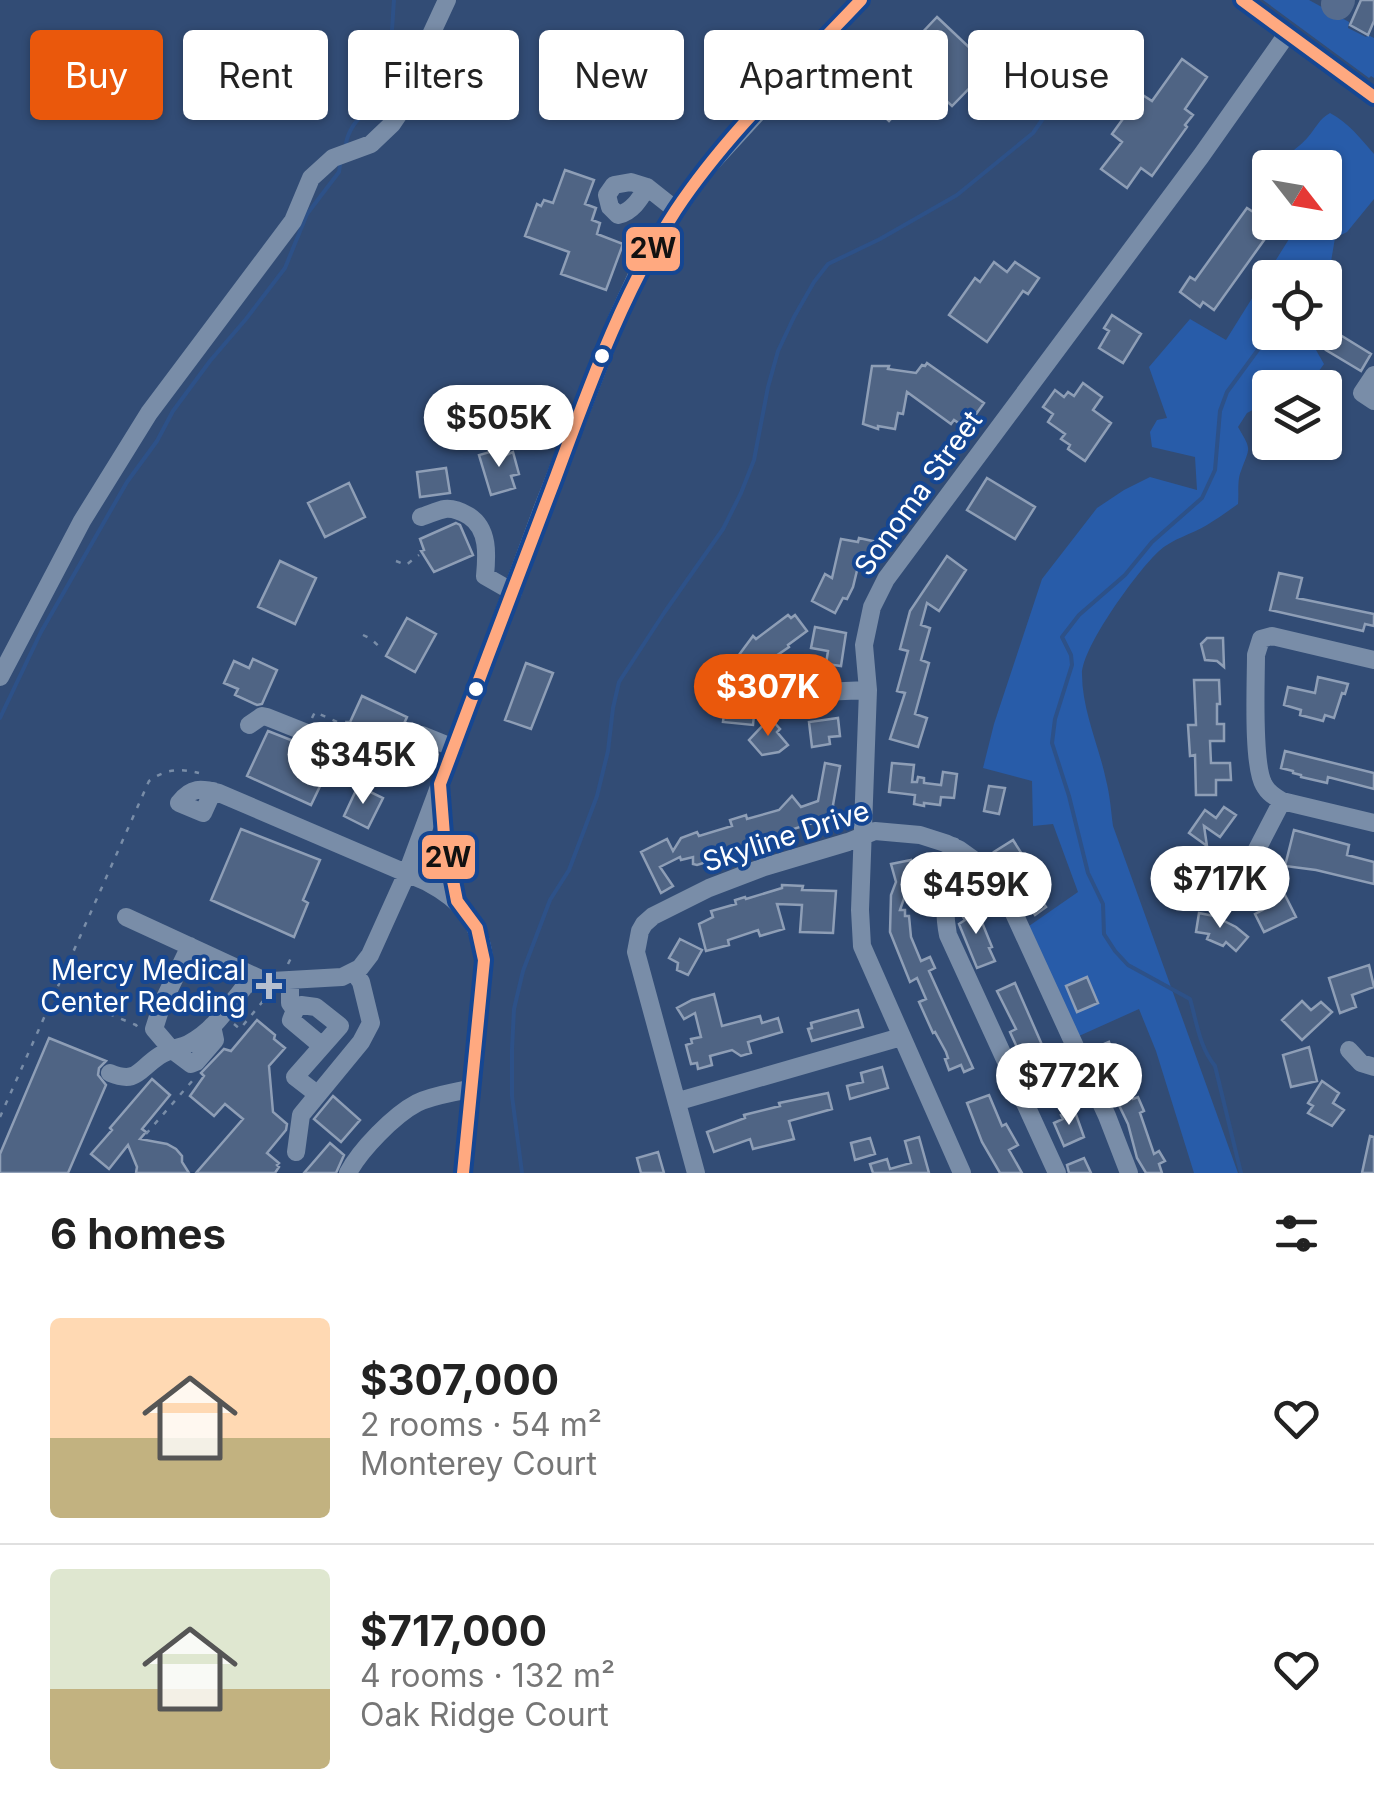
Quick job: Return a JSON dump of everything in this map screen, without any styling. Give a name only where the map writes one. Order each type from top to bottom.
[{"type":"street","points":[[0,677],[82,520],[149,413],[293,221],[311,178],[334,158],[372,144],[411,96],[428,41],[447,0]]},
{"type":"street","points":[[833,30],[861,0]]},
{"type":"street","points":[[1242,0],[1374,96]]},
{"type":"street","name":"Sonoma Street","points":[[962,1173],[862,946],[868,690],[864,645],[872,607],[886,579],[1201,156],[1287,34]]},
{"type":"street","points":[[110,1073],[130,1078],[171,1050],[190,1043],[212,1026],[252,982],[288,973],[332,978],[354,972],[370,954],[407,873],[619,314],[676,210],[705,170],[751,120]]},
{"type":"street","points":[[647,187],[676,210]]},
{"type":"street","points":[[1374,375],[1362,392],[1374,400]]},
{"type":"street","points":[[421,517],[445,509],[460,511],[478,522],[484,533],[485,576],[513,592]]},
{"type":"street","points":[[1374,660],[1278,637],[1261,639],[1256,655],[1259,766],[1264,786],[1282,800],[1374,823]]},
{"type":"street","points":[[800,693],[868,690]]},
{"type":"street","points":[[249,725],[267,717],[350,750]]},
{"type":"street","points":[[422,735],[454,748]]},
{"type":"street","points":[[440,784],[444,835],[457,901]]},
{"type":"street","points":[[179,803],[203,813],[206,785],[446,892],[468,913],[484,952],[463,1173]]},
{"type":"street","points":[[1251,861],[1282,800]]},
{"type":"street","name":"Skyline Drive","points":[[696,1173],[636,952],[644,924],[709,888],[875,831],[937,840],[969,855],[984,869],[1012,909],[1107,1116],[1128,1173]]},
{"type":"street","points":[[952,846],[947,878],[948,935],[1057,1173]]},
{"type":"street","points":[[126,917],[266,981]]},
{"type":"street","points":[[171,1050],[154,1029],[190,946]]},
{"type":"street","points":[[296,1152],[302,1115],[362,1042],[371,1024],[361,982],[354,972]]},
{"type":"street","points":[[288,973],[290,1003],[295,1010]]},
{"type":"street","points":[[317,1094],[295,1077],[340,1026],[316,1007],[301,1005],[292,1020],[322,1046]]},
{"type":"street","points":[[679,1101],[901,1038]]},
{"type":"street","points":[[1349,1050],[1361,1063],[1374,1067]]},
{"type":"street","points":[[348,1173],[354,1161],[383,1131],[416,1104],[472,1088]]},
{"type":"path","points":[[396,561],[406,565],[418,556]]},
{"type":"path","points":[[363,635],[383,650]]},
{"type":"path","points":[[0,1116],[149,780],[174,769],[206,785]]},
{"type":"path","points":[[288,973],[292,956]]},
{"type":"path","points":[[86,1004],[136,1025],[145,1036]]},
{"type":"path","points":[[146,1134],[194,1079]]},
{"type":"shaded area","points":[[1263,0],[1309,0],[1349,22],[1348,28],[1374,38],[1374,78],[1369,78]]},
{"type":"shaded area","points":[[1330,113],[1349,126],[1374,154],[1374,199],[1342,234],[1342,150],[1294,150]]},
{"type":"shaded area","points":[[1288,240],[1335,240],[1331,260],[1276,260]]},
{"type":"shaded area","points":[[1252,298],[1252,350],[1316,350],[1324,364],[1319,370],[1252,370],[1252,410],[1238,427],[1248,449],[1239,479],[1238,504],[1159,551],[1125,591],[1101,628],[1082,674],[1113,826],[1238,1173],[1194,1173],[1139,1009],[1079,1036],[1029,926],[1078,892],[1053,824],[1033,826],[1032,781],[983,768],[1042,579],[1097,508],[1124,490],[1150,477],[1197,490],[1195,457],[1152,447],[1150,432],[1157,420],[1167,418],[1149,367],[1190,319],[1226,340]]},
{"type":"building","points":[[1361,0],[1374,0],[1374,21],[1368,35],[1350,25]]},
{"type":"building","points":[[937,17],[968,46],[968,90],[952,106],[948,102],[948,30],[925,30]]},
{"type":"building","points":[[1182,59],[1207,77],[1185,109],[1193,115],[1187,127],[1152,176],[1141,168],[1127,188],[1101,169],[1122,142],[1112,134],[1122,120],[1144,120],[1144,96],[1152,101]]},
{"type":"building","points":[[565,170],[594,180],[585,204],[596,208],[592,220],[600,223],[597,234],[623,244],[606,290],[561,274],[569,252],[525,236],[537,204],[541,206],[544,200],[553,203]]},
{"type":"building","points":[[1247,208],[1252,211],[1252,240],[1264,240],[1214,310],[1203,302],[1200,307],[1180,292],[1190,277],[1195,280]]},
{"type":"building","points":[[994,262],[1007,272],[1015,262],[1039,278],[1028,294],[1023,291],[987,342],[949,315],[975,278],[980,282]]},
{"type":"building","points":[[1112,315],[1141,334],[1123,363],[1099,348],[1109,331],[1104,328]]},
{"type":"building","points":[[1342,336],[1371,354],[1361,371],[1326,350],[1342,350]]},
{"type":"building","points":[[927,363],[984,403],[966,428],[954,420],[951,424],[907,392],[895,429],[863,424],[872,366],[916,373]]},
{"type":"building","points":[[1083,383],[1102,397],[1093,410],[1111,423],[1085,461],[1068,449],[1070,445],[1061,439],[1065,434],[1048,422],[1053,414],[1043,407],[1055,390],[1064,397],[1068,392],[1074,396]]},
{"type":"building","points":[[504,448],[506,455],[513,452],[519,474],[511,476],[515,488],[491,495],[479,455]]},
{"type":"building","points":[[446,468],[450,493],[420,497],[417,472]]},
{"type":"building","points":[[987,478],[1035,507],[1015,539],[967,510]]},
{"type":"building","points":[[349,483],[365,517],[325,537],[308,503]]},
{"type":"building","points":[[456,523],[473,555],[434,572],[421,551],[424,550],[420,539]]},
{"type":"building","points":[[859,538],[877,542],[873,556],[861,554],[853,587],[835,613],[812,601],[825,574],[832,578],[841,539],[858,542]]},
{"type":"building","points":[[947,556],[966,570],[939,611],[927,603],[921,625],[930,628],[921,660],[929,663],[915,714],[927,718],[918,747],[890,739],[905,693],[897,691],[908,651],[900,649],[910,611]]},
{"type":"building","points":[[280,561],[316,578],[295,624],[258,607]]},
{"type":"building","points":[[1279,573],[1302,578],[1297,598],[1374,614],[1374,626],[1365,624],[1363,631],[1270,610]]},
{"type":"building","points":[[788,615],[795,615],[807,631],[747,680],[730,667],[753,636],[756,639]]},
{"type":"building","points":[[407,618],[436,634],[415,672],[386,656]]},
{"type":"building","points":[[815,627],[846,633],[841,666],[826,664],[828,651],[811,648]]},
{"type":"building","points":[[1207,638],[1223,638],[1224,667],[1217,661],[1205,660],[1201,644]]},
{"type":"building","points":[[253,659],[277,670],[262,704],[257,705],[235,695],[238,689],[224,683],[234,661],[249,668]]},
{"type":"building","points":[[526,663],[553,673],[531,729],[505,720]]},
{"type":"building","points":[[1318,677],[1348,684],[1334,718],[1325,715],[1323,721],[1300,715],[1301,710],[1284,705],[1288,687],[1315,693]]},
{"type":"building","points":[[1194,680],[1219,680],[1217,724],[1224,724],[1224,741],[1210,741],[1211,763],[1230,763],[1231,780],[1216,780],[1216,795],[1196,795],[1195,755],[1190,756],[1188,725],[1196,725]]},
{"type":"building","points":[[362,696],[407,717],[391,752],[346,731]]},
{"type":"building","points":[[726,697],[755,705],[753,725],[723,722]]},
{"type":"building","points":[[838,718],[840,736],[829,737],[830,744],[812,747],[809,722]]},
{"type":"building","points":[[772,720],[788,745],[779,752],[762,755],[749,740]]},
{"type":"building","points":[[268,731],[334,757],[311,805],[247,776]]},
{"type":"building","points":[[1285,751],[1374,773],[1374,789],[1328,777],[1327,783],[1301,777],[1281,768]]},
{"type":"building","points":[[825,763],[840,766],[833,805],[835,816],[787,831],[788,834],[705,857],[707,862],[697,865],[693,864],[693,857],[680,857],[660,867],[673,886],[661,893],[641,852],[667,839],[673,851],[681,838],[732,826],[730,820],[746,815],[747,819],[779,810],[792,796],[801,807],[818,801]]},
{"type":"building","points":[[892,763],[914,765],[912,782],[917,782],[918,777],[924,778],[924,783],[941,785],[943,772],[957,774],[954,798],[941,797],[940,805],[924,806],[914,804],[915,795],[889,792]]},
{"type":"building","points":[[358,786],[383,798],[368,828],[344,816]]},
{"type":"building","points":[[989,786],[1005,788],[999,814],[984,811]]},
{"type":"building","points":[[1224,807],[1236,815],[1220,837],[1204,826],[1207,846],[1189,833],[1205,810],[1216,818]]},
{"type":"building","points":[[241,829],[320,860],[303,900],[308,903],[294,937],[211,900]]},
{"type":"building","points":[[1294,830],[1349,845],[1347,855],[1374,862],[1374,884],[1285,866]]},
{"type":"building","points":[[1013,840],[1046,892],[1039,897],[1046,907],[1035,915],[994,852]]},
{"type":"building","points":[[1208,852],[1210,866],[1201,868],[1204,890],[1184,893],[1182,876],[1176,877],[1173,857]]},
{"type":"building","points":[[911,860],[914,873],[926,870],[929,883],[908,887],[900,910],[909,916],[911,937],[921,961],[930,957],[935,968],[929,971],[973,1068],[964,1072],[961,1065],[949,1070],[946,1052],[919,1002],[926,999],[917,978],[910,982],[890,932],[891,895],[896,882],[891,864]]},
{"type":"building","points":[[782,885],[836,891],[833,933],[800,932],[802,905],[777,904],[784,929],[760,936],[758,930],[728,940],[729,945],[706,951],[699,924],[713,917],[711,911]]},
{"type":"building","points":[[1219,887],[1229,900],[1214,912],[1204,899]]},
{"type":"building","points":[[1282,889],[1296,917],[1264,932],[1255,914],[1272,905],[1267,896]]},
{"type":"building","points":[[978,905],[995,961],[977,968],[959,924],[965,920],[960,912]]},
{"type":"building","points":[[1199,913],[1214,916],[1248,937],[1236,951],[1226,942],[1223,946],[1207,939],[1209,934],[1196,932]]},
{"type":"building","points":[[680,939],[702,950],[688,975],[677,970],[678,963],[669,958]]},
{"type":"building","points":[[1369,965],[1374,987],[1352,995],[1356,1007],[1340,1013],[1329,978]]},
{"type":"building","points":[[1087,977],[1098,1003],[1077,1012],[1066,986]]},
{"type":"building","points":[[1015,983],[1058,1076],[1047,1082],[1028,1051],[1020,1054],[1010,1032],[1016,1029],[997,991]]},
{"type":"building","points":[[714,994],[722,1026],[760,1016],[762,1023],[778,1018],[782,1032],[748,1042],[751,1053],[741,1056],[732,1050],[710,1056],[712,1065],[698,1069],[697,1063],[691,1064],[686,1045],[701,1037],[695,1013],[684,1019],[677,1008]]},
{"type":"building","points":[[1302,1001],[1311,1010],[1321,1002],[1332,1012],[1302,1040],[1282,1020]]},
{"type":"building","points":[[858,1010],[863,1027],[812,1041],[808,1029],[812,1028],[811,1023]]},
{"type":"building","points":[[257,1020],[285,1048],[269,1066],[273,1112],[287,1124],[267,1153],[279,1167],[275,1173],[196,1173],[243,1119],[225,1104],[214,1116],[190,1096],[204,1076],[201,1073],[224,1049],[231,1051]]},
{"type":"building","points":[[49,1038],[106,1061],[98,1075],[106,1085],[68,1173],[0,1173],[0,1154]]},
{"type":"building","points":[[1109,1042],[1133,1099],[1138,1097],[1144,1111],[1140,1113],[1154,1154],[1159,1151],[1165,1161],[1159,1164],[1162,1173],[1146,1173],[1137,1158],[1128,1124],[1092,1049]]},
{"type":"building","points":[[1309,1047],[1317,1081],[1291,1087],[1283,1055]]},
{"type":"building","points":[[882,1067],[888,1088],[850,1099],[847,1086],[863,1082],[861,1073]]},
{"type":"building","points":[[152,1079],[170,1095],[142,1129],[146,1132],[140,1139],[176,1149],[189,1173],[136,1173],[128,1145],[109,1169],[91,1154]]},
{"type":"building","points":[[1322,1081],[1339,1093],[1333,1103],[1344,1110],[1332,1126],[1308,1113],[1313,1106],[1308,1103]]},
{"type":"building","points":[[828,1093],[832,1109],[789,1121],[794,1139],[753,1149],[750,1139],[714,1152],[707,1132],[745,1118],[744,1115],[780,1106],[779,1103]]},
{"type":"building","points":[[989,1095],[1002,1126],[1006,1124],[1018,1145],[1009,1150],[1022,1173],[1000,1173],[982,1142],[967,1103]]},
{"type":"building","points":[[333,1096],[360,1120],[341,1142],[314,1119]]},
{"type":"building","points":[[1074,1109],[1084,1137],[1064,1146],[1054,1123]]},
{"type":"building","points":[[1370,1136],[1374,1137],[1374,1173],[1362,1173]]},
{"type":"building","points":[[919,1137],[929,1173],[873,1173],[870,1164],[887,1159],[890,1169],[911,1163],[905,1141]]},
{"type":"building","points":[[870,1138],[875,1154],[855,1160],[851,1143]]},
{"type":"building","points":[[330,1143],[344,1155],[336,1173],[304,1173]]},
{"type":"building","points":[[658,1152],[664,1173],[641,1173],[637,1158]]},
{"type":"building","points":[[1084,1158],[1091,1173],[1069,1173],[1067,1165]]},
{"type":"waterway","points":[[346,143],[351,129],[373,103],[386,78],[394,0]]},
{"type":"waterway","points":[[522,1173],[512,1096],[512,1049],[514,1009],[523,971],[550,900],[569,870],[597,796],[619,682],[723,529],[741,493],[754,460],[778,351],[794,317],[828,264],[957,195],[1033,133],[1042,120]]},
{"type":"waterway","points":[[0,718],[41,632],[127,482],[173,411],[285,268],[307,214],[339,172],[340,165]]},
{"type":"waterway","points":[[1241,1173],[1215,1066],[1202,1042],[1190,999],[1128,965],[1104,934],[1103,904],[1088,873],[1052,743],[1055,719],[1072,665],[1062,637],[1079,615],[1125,575],[1152,542],[1202,498],[1215,470],[1220,411],[1227,392],[1258,350]]},
{"type":"taxiway","points":[[1337,4],[1339,0]]},
{"type":"transit line","name":"2W","points":[[463,1173],[484,960],[477,928],[457,901],[444,835],[440,784],[594,375],[639,274],[676,210],[718,154],[861,0]]},
{"type":"transit line","name":"2W","points":[[1242,0],[1374,97]]},
{"type":"place","name":"Mercy Medical Center Redding","points":[[269,986]]}]
